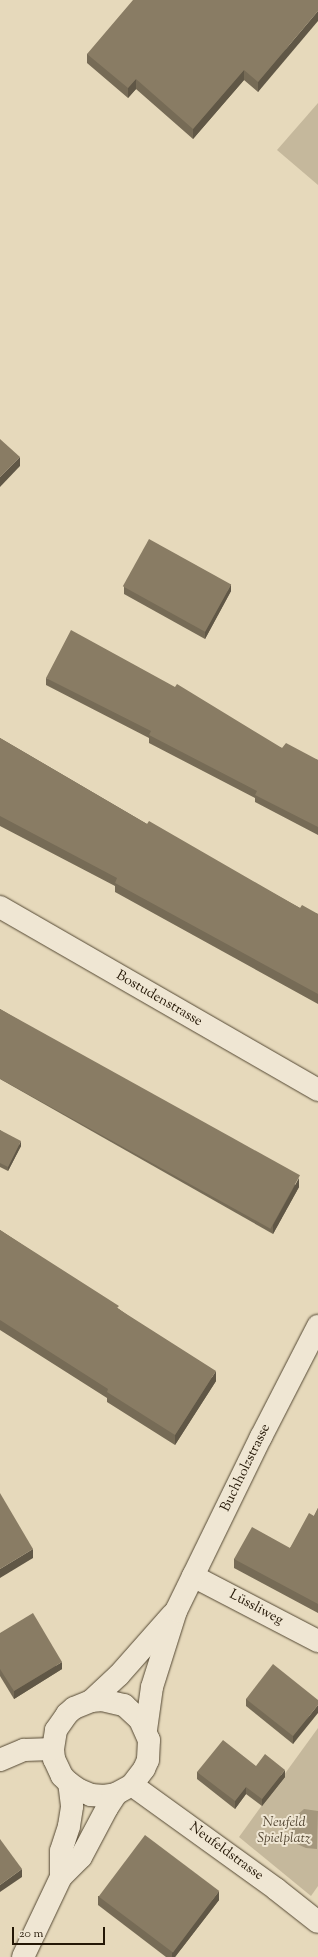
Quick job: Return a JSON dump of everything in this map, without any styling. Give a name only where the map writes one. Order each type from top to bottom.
[{"type":"street","name":"Bostudenstrasse","points":[[0,907],[318,1090]]},
{"type":"street","name":"Buchholzstrasse","points":[[146,1730],[152,1687],[176,1612],[261,1437],[318,1326]]},
{"type":"street","name":"Lüssliweg","points":[[193,1576],[318,1641]]},
{"type":"street","name":"Buchholzstrasse","points":[[91,1701],[119,1676],[176,1612]]},
{"type":"street","points":[[23,1957],[61,1877],[82,1857],[106,1808],[144,1769],[148,1760],[149,1740],[146,1730],[140,1720],[124,1706],[102,1700],[91,1701],[74,1708],[67,1714],[56,1730],[53,1749],[57,1768],[69,1783],[79,1790],[91,1795],[104,1796],[124,1789]]},
{"type":"street","points":[[0,1760],[24,1750],[53,1749]]},
{"type":"street","points":[[61,1877],[61,1851],[69,1826],[72,1806],[69,1783]]},
{"type":"street","name":"Neufeldstrasse","points":[[124,1789],[276,1889],[318,1922]]},
{"type":"green space","points":[[318,103],[318,185],[277,150]]},
{"type":"green space","name":"Neufeld Spielplatz","points":[[318,1728],[318,1886],[311,1896],[239,1837]]},
{"type":"shaded area","points":[[304,1809],[318,1811],[317,1849],[306,1848],[297,1844],[292,1834],[292,1824],[297,1815]]},
{"type":"building","points":[[133,0],[318,0],[318,11],[258,82],[244,70],[193,129],[136,79],[128,88],[87,54]]},
{"type":"building","points":[[0,439],[20,457],[0,477]]},
{"type":"building","points":[[149,539],[231,585],[205,632],[123,586]]},
{"type":"building","points":[[71,630],[175,687],[177,684],[282,748],[286,743],[318,760],[318,827],[255,795],[257,791],[149,735],[151,731],[46,678]]},
{"type":"building","points":[[0,738],[147,824],[149,821],[300,908],[302,905],[318,914],[318,994],[115,883],[117,878],[0,816]]},
{"type":"building","points":[[0,1009],[300,1175],[270,1229],[0,1079]]},
{"type":"building","points":[[0,1130],[21,1141],[8,1167],[0,1163]]},
{"type":"building","points":[[0,1230],[119,1306],[117,1308],[216,1371],[175,1435],[107,1392],[108,1389],[0,1320]]},
{"type":"building","points":[[0,1493],[33,1549],[0,1569]]},
{"type":"building","points":[[318,1508],[318,1604],[234,1559],[252,1527],[290,1548],[309,1513],[314,1516]]},
{"type":"building","points":[[33,1613],[62,1662],[14,1691],[0,1669],[0,1633]]},
{"type":"building","points":[[273,1664],[318,1700],[318,1705],[293,1736],[246,1699]]},
{"type":"building","points":[[223,1740],[256,1766],[265,1754],[285,1770],[262,1799],[246,1787],[235,1801],[197,1772]]},
{"type":"building","points":[[145,1835],[219,1891],[173,1952],[99,1896]]},
{"type":"building","points":[[0,1839],[22,1869],[0,1885]]}]
